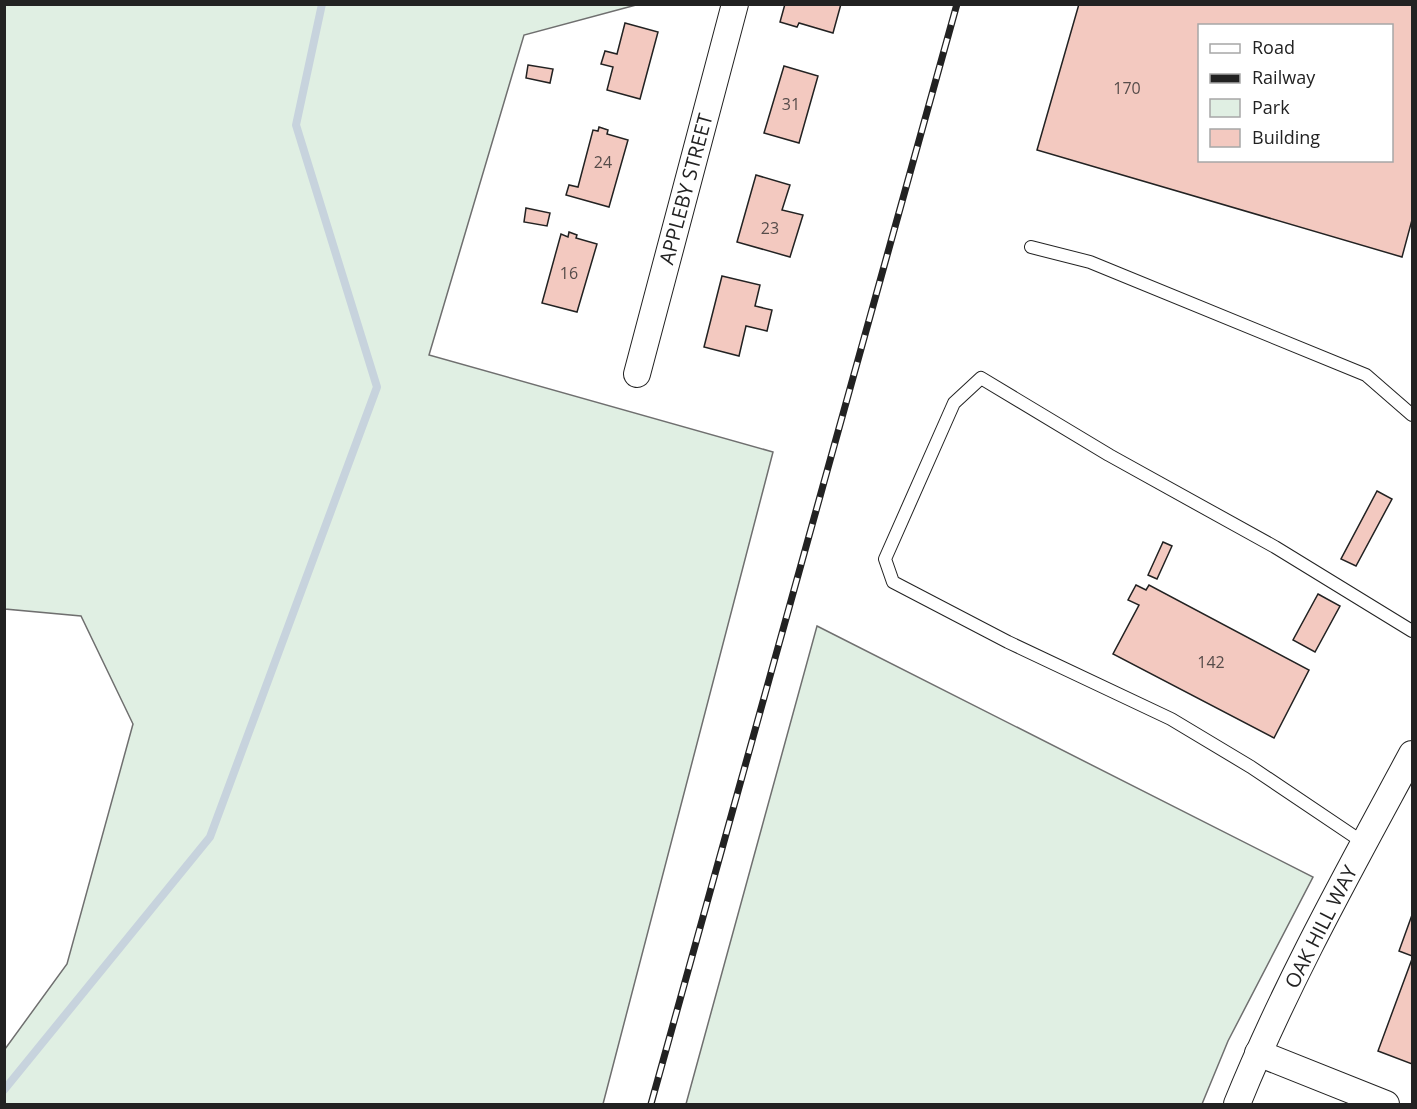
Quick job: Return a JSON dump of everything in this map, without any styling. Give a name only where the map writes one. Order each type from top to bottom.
[{"type":"street","name":"APPLEBY STREET","points":[[637,374],[735,4]]},
{"type":"street","name":"OAK HILL WAY","points":[[1237,1104],[1258,1053],[1328,909],[1413,754]]},
{"type":"street","points":[[1258,1053],[1386,1104]]},
{"type":"lane","points":[[1031,247],[1090,262],[1366,375],[1413,415]]},
{"type":"lane","points":[[1364,843],[1251,767],[1171,720],[1008,642],[893,582],[885,559],[954,404],[981,378],[1109,456],[1275,547],[1413,631]]},
{"type":"green space","points":[[5,4],[636,5],[524,35],[429,355],[773,452],[603,1104],[5,1104],[5,1049],[67,964],[133,724],[81,616],[5,609]]},
{"type":"green space","points":[[817,626],[1313,877],[1228,1041],[1202,1104],[686,1104]]},
{"type":"building","points":[[785,4],[841,4],[833,33],[799,23],[797,27],[780,22]]},
{"type":"building","points":[[1079,4],[1412,4],[1412,220],[1402,257],[1037,150]]},
{"type":"building","points":[[625,23],[658,32],[640,99],[607,90],[613,67],[601,64],[605,51],[617,54]]},
{"type":"building","points":[[528,65],[553,69],[550,83],[526,78]]},
{"type":"building","points":[[784,66],[818,76],[799,143],[764,133]]},
{"type":"building","points":[[599,127],[608,130],[607,134],[628,140],[609,207],[566,195],[569,185],[578,187],[593,130],[598,131]]},
{"type":"building","points":[[756,175],[790,185],[782,210],[803,215],[790,257],[737,242]]},
{"type":"building","points":[[526,208],[550,213],[547,226],[524,222]]},
{"type":"building","points":[[569,232],[577,235],[576,238],[597,244],[577,312],[542,303],[561,234],[568,237]]},
{"type":"building","points":[[722,276],[760,285],[755,306],[772,310],[767,331],[746,326],[739,356],[704,347]]},
{"type":"building","points":[[1377,491],[1392,499],[1356,566],[1341,559]]},
{"type":"building","points":[[1163,542],[1172,546],[1157,579],[1148,575]]},
{"type":"building","points":[[1136,585],[1146,590],[1149,585],[1309,670],[1274,738],[1113,654],[1139,605],[1128,600]]},
{"type":"building","points":[[1318,594],[1340,606],[1315,652],[1293,640]]},
{"type":"building","points":[[1412,915],[1412,956],[1399,951]]},
{"type":"building","points":[[1412,959],[1412,1064],[1378,1051]]},
{"type":"waterway","points":[[4,1090],[210,837],[377,387],[296,125],[322,4]]},
{"type":"railway","points":[[651,1104],[957,4]]}]
